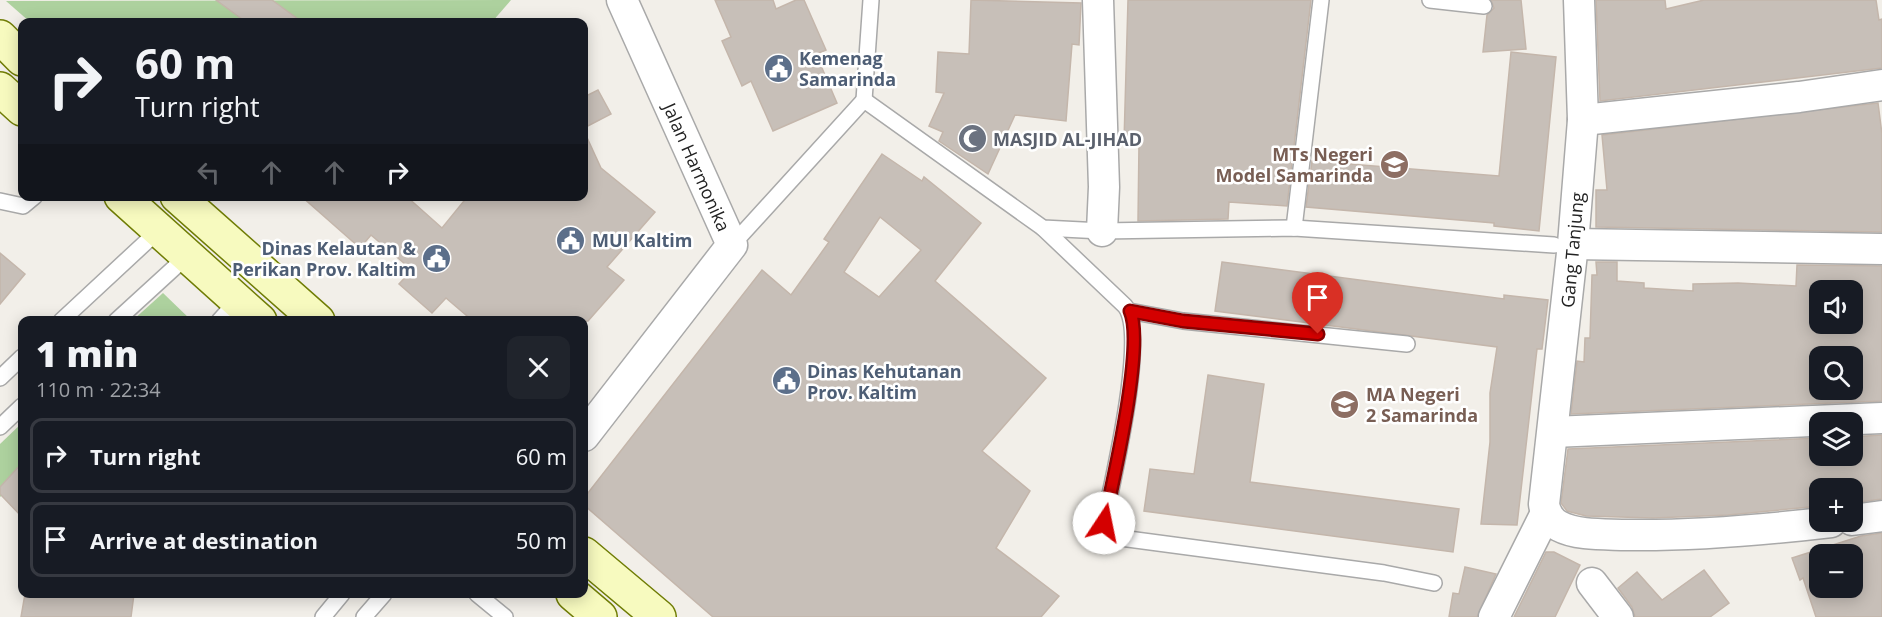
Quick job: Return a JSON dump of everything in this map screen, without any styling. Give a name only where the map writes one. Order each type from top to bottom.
[{"type":"street","name":"Jalan Harmonika","points":[[588,431],[732,245],[622,0]]},
{"type":"street","points":[[1098,0],[1104,187],[1102,231]]},
{"type":"street","name":"Gang Tanjung","points":[[1494,617],[1546,506],[1553,432],[1564,244],[1583,120],[1579,0]]},
{"type":"street","points":[[0,37],[18,55]]},
{"type":"street","points":[[1583,120],[1799,97],[1882,85]]},
{"type":"street","points":[[127,201],[186,257],[239,314]]},
{"type":"street","points":[[159,230],[179,201]]},
{"type":"street","points":[[182,201],[312,316]]},
{"type":"street","points":[[186,257],[214,229]]},
{"type":"street","points":[[1564,244],[1882,249]]},
{"type":"street","points":[[1553,432],[1882,418]]},
{"type":"street","points":[[1546,506],[1558,526],[1577,531],[1607,534],[1712,533],[1809,524]]},
{"type":"street","points":[[1863,518],[1882,516]]},
{"type":"street","points":[[588,557],[659,617]]},
{"type":"street","points":[[1592,583],[1618,617]]},
{"type":"street","points":[[578,598],[600,617]]},
{"type":"lane","points":[[732,245],[864,100],[871,0]]},
{"type":"lane","points":[[1294,228],[1321,0]]},
{"type":"lane","points":[[1430,0],[1484,6]]},
{"type":"lane","points":[[864,100],[1043,228],[1130,311],[1134,324],[1132,367],[1104,523],[1108,534],[1113,537],[1384,573],[1434,583]]},
{"type":"lane","points":[[0,201],[23,206],[30,201]]},
{"type":"lane","points":[[1043,228],[1102,231],[1294,228],[1564,244]]},
{"type":"lane","points":[[66,316],[159,230]]},
{"type":"lane","points":[[121,316],[186,257]]},
{"type":"lane","points":[[1130,311],[1183,321],[1407,344]]},
{"type":"lane","points":[[0,378],[18,361]]},
{"type":"lane","points":[[0,427],[18,410]]},
{"type":"lane","points":[[323,617],[339,598]]},
{"type":"lane","points":[[364,617],[381,598]]},
{"type":"lane","points":[[482,598],[505,617]]},
{"type":"green space","points":[[511,0],[495,18],[25,18],[6,1]]},
{"type":"green space","points":[[163,293],[187,316],[138,316]]},
{"type":"green space","points":[[18,427],[18,481],[0,497],[0,444]]},
{"type":"building","points":[[216,0],[272,0],[297,18],[241,18]]},
{"type":"building","name":"Kemenag Samarinda","points":[[715,0],[773,0],[776,9],[796,0],[804,0],[826,50],[816,54],[837,103],[773,131],[751,81],[742,86],[722,41],[731,37]]},
{"type":"building","points":[[971,0],[1081,3],[1079,45],[1072,44],[1066,121],[1015,115],[988,174],[939,141],[943,132],[929,126],[944,93],[936,92],[938,52],[969,54]]},
{"type":"building","points":[[1128,0],[1311,0],[1287,206],[1229,202],[1228,219],[1138,221],[1139,143],[1124,142]]},
{"type":"building","points":[[1491,0],[1521,0],[1526,49],[1483,52],[1487,15],[1494,8]]},
{"type":"building","points":[[1596,0],[1665,0],[1666,9],[1704,0],[1876,0],[1879,20],[1882,19],[1882,68],[1600,101]]},
{"type":"building","points":[[1511,52],[1556,57],[1539,231],[1494,226],[1494,223],[1306,207],[1312,161],[1499,176]]},
{"type":"building","points":[[598,90],[611,114],[588,126],[588,95]]},
{"type":"building","points":[[1878,103],[1882,134],[1882,232],[1596,227],[1596,190],[1607,190],[1602,135]]},
{"type":"building","points":[[588,140],[601,168],[655,212],[607,267],[624,280],[588,321],[588,316],[467,316],[446,298],[432,313],[399,284],[412,270],[371,235],[360,248],[307,201],[412,201],[442,228],[464,201],[588,201]]},
{"type":"building","name":"Dinas Kehutanan Prov. Kaltim","points":[[882,154],[922,181],[924,177],[981,223],[935,281],[1046,378],[982,451],[1030,491],[996,548],[1059,596],[1041,617],[713,617],[588,508],[588,493],[762,270],[791,295],[829,242],[824,239]],"holes":[[[880,217],[921,250],[879,297],[844,272]]]},
{"type":"building","points":[[0,253],[25,274],[0,304]]},
{"type":"building","points":[[1222,262],[1504,299],[1504,295],[1548,300],[1542,349],[1537,349],[1517,525],[1481,524],[1490,442],[1490,393],[1497,347],[1215,311]]},
{"type":"building","points":[[1596,262],[1617,262],[1617,281],[1644,283],[1644,288],[1693,291],[1693,284],[1738,283],[1796,286],[1797,265],[1882,266],[1882,401],[1571,414],[1577,361],[1584,362],[1585,338],[1590,338],[1592,275],[1597,275]]},
{"type":"building","points":[[1208,375],[1264,384],[1250,482],[1459,509],[1453,552],[1144,511],[1150,469],[1194,474]]},
{"type":"building","points":[[1882,435],[1882,499],[1863,502],[1863,478],[1809,478],[1809,507],[1728,515],[1653,518],[1586,516],[1567,511],[1561,503],[1568,449],[1809,438],[1809,466],[1863,466],[1863,436]]},
{"type":"building","points":[[18,467],[18,513],[0,494],[0,487]]},
{"type":"building","points":[[1882,533],[1882,617],[1816,617],[1810,598],[1863,598],[1863,544],[1836,544],[1861,536]]},
{"type":"building","points":[[1546,552],[1554,552],[1580,565],[1555,617],[1514,617]]},
{"type":"building","points":[[1809,553],[1809,596],[1803,578],[1800,580],[1792,558]]},
{"type":"building","points":[[1465,567],[1496,574],[1477,617],[1449,617],[1453,593],[1459,594]]},
{"type":"building","points":[[1704,570],[1729,603],[1710,617],[1635,617],[1632,607],[1618,588],[1637,572],[1662,600]]},
{"type":"building","points":[[24,598],[133,598],[131,617],[21,617]]},
{"type":"place","name":"Kemenag Samarinda","points":[[778,68]]},
{"type":"place","name":"MASJID AL-JIHAD","points":[[972,139]]},
{"type":"place","name":"MTs Negeri Model Samarinda","points":[[1394,164]]},
{"type":"place","name":"MUI Kaltim","points":[[571,240]]},
{"type":"place","name":"Dinas Kelautan & Perikan Prov. Kaltim","points":[[437,258]]},
{"type":"place","name":"Dinas Kehutanan Prov. Kaltim","points":[[786,381]]},
{"type":"place","name":"MA Negeri 2 Samarinda","points":[[1345,404]]},
{"type":"route","points":[[1104,523],[1132,367],[1134,324],[1130,311],[1183,321],[1318,334]]}]
